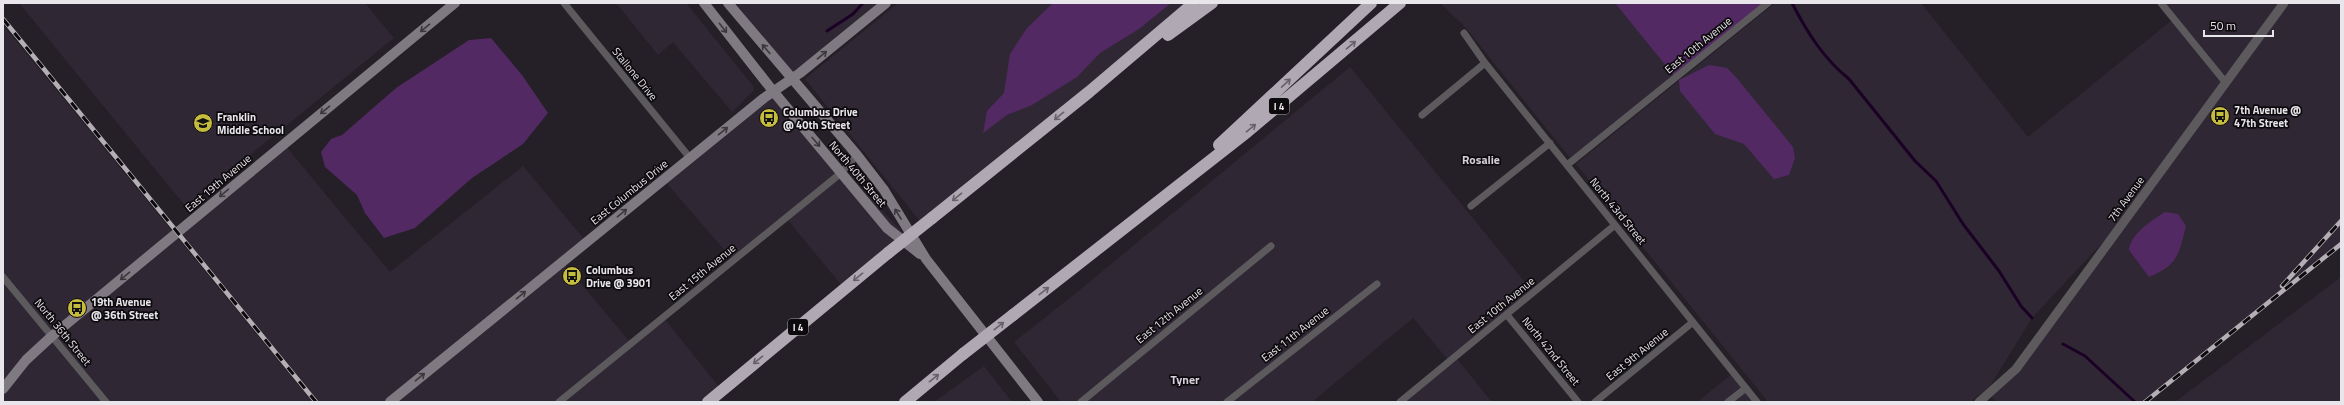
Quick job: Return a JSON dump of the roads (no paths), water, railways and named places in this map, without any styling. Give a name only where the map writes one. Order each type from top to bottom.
[{"type":"highway","name":"I 4","points":[[708,402],[888,253],[1089,92],[1194,3]]},
{"type":"highway","points":[[1089,92],[1212,3]]},
{"type":"highway","points":[[1155,204],[1371,3]]},
{"type":"highway","name":"I 4","points":[[905,402],[963,354],[1247,132],[1400,3]]},
{"type":"main road","name":"East 19th Avenue","points":[[3,389],[26,360],[52,336],[455,3]]},
{"type":"main road","name":"North 40th Street","points":[[704,3],[773,91],[887,228],[926,259]]},
{"type":"main road","name":"North 40th Street","points":[[728,3],[884,190],[926,259],[1038,402]]},
{"type":"main road","name":"East Columbus Drive","points":[[390,402],[773,91],[791,79],[886,3]]},
{"type":"street","name":"Stallone Drive","points":[[564,3],[690,158]]},
{"type":"street","name":"East 10th Avenue","points":[[1567,165],[1768,3]]},
{"type":"street","points":[[2161,3],[2226,83]]},
{"type":"street","name":"7th Avenue","points":[[1979,402],[2016,369],[2284,3]]},
{"type":"street","name":"North 43rd Street","points":[[1464,33],[1485,63],[1757,402]]},
{"type":"street","points":[[1422,115],[1485,63]]},
{"type":"street","points":[[1471,206],[1550,143]]},
{"type":"street","name":"East 15th Avenue","points":[[559,402],[841,173],[856,155]]},
{"type":"street","name":"East 10th Avenue","points":[[1400,402],[1615,225]]},
{"type":"street","name":"East 12th Avenue","points":[[1081,402],[1271,246]]},
{"type":"street","name":"North 36th Street","points":[[3,277],[106,402]]},
{"type":"street","name":"East 11th Avenue","points":[[1227,402],[1377,284]]},
{"type":"street","name":"North 42nd Street","points":[[1507,314],[1578,402]]},
{"type":"street","name":"East 9th Avenue","points":[[1595,402],[1693,322]]},
{"type":"street","points":[[1728,402],[1746,388]]},
{"type":"waterway","points":[[827,31],[853,14],[863,3]]},
{"type":"waterway","points":[[1792,3],[1816,44],[1823,53],[1849,79],[1915,161],[1936,181],[1963,224],[1999,271],[2021,306],[2032,318]]},
{"type":"waterway","points":[[2063,344],[2085,356],[2135,402]]},
{"type":"railway","points":[[3,19],[316,402]]},
{"type":"railway","points":[[2282,286],[2341,221]]},
{"type":"railway","points":[[2145,402],[2341,244]]},
{"type":"place","name":"7th Avenue @ 47th Street","points":[[2220,116]]},
{"type":"place","name":"Columbus Drive @ 40th Street","points":[[769,118]]},
{"type":"place","name":"Franklin Middle School","points":[[203,123]]},
{"type":"place","name":"Columbus Drive @ 3901","points":[[572,276]]},
{"type":"place","name":"19th Avenue @ 36th Street","points":[[77,308]]},
{"type":"district","name":"Rosalie","points":[[1481,160]]},
{"type":"district","name":"Tyner","points":[[1185,380]]}]
